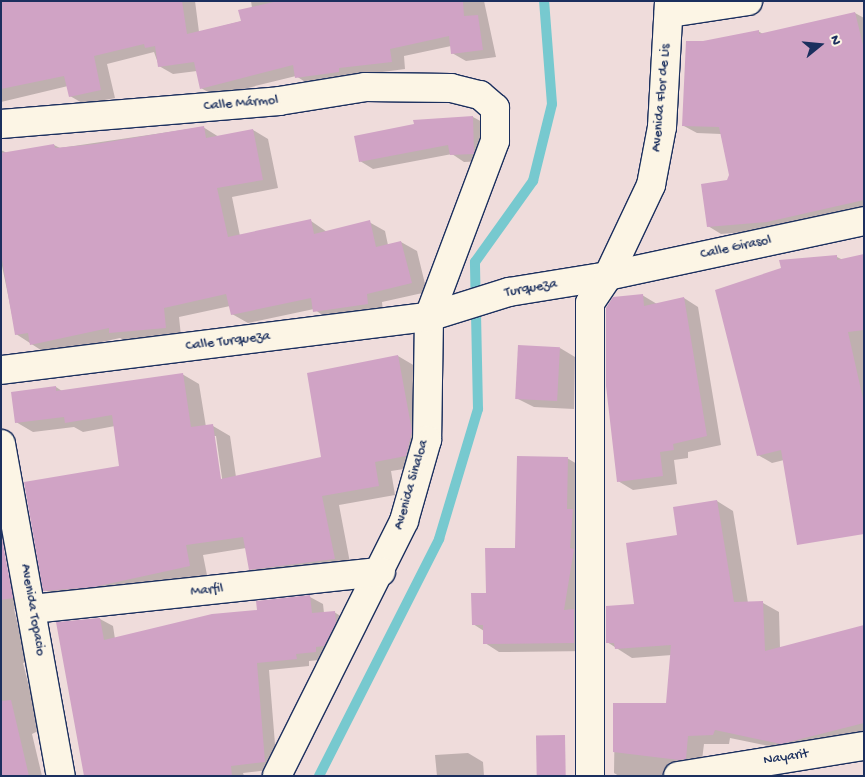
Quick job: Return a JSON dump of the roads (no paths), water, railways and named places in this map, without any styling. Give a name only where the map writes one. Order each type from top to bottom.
[{"type":"street","points":[[669,7],[748,1]]},
{"type":"street","name":"Avenida Flor de Lis","points":[[608,276],[651,185],[662,127],[669,7]]},
{"type":"street","name":"Calle Mármol","points":[[1,124],[280,101],[365,87],[452,88],[480,95]]},
{"type":"street","name":"Avenida Sinaloa","points":[[277,776],[381,572],[404,521],[427,440],[442,314],[495,141],[495,108],[480,95]]},
{"type":"street","name":"Calle Girasol","points":[[608,276],[864,221]]},
{"type":"street","points":[[590,776],[587,329],[590,303],[608,276]]},
{"type":"street","name":"Turqueza","points":[[442,314],[509,292],[608,276]]},
{"type":"street","name":"Calle Turqueza","points":[[1,370],[442,314]]},
{"type":"street","name":"Avenida Topacio","points":[[1,444],[61,776]]},
{"type":"street","name":"Marfil","points":[[32,609],[381,572]]},
{"type":"street","name":"Nayarit","points":[[678,776],[864,746]]},
{"type":"waterway","points":[[319,776],[439,539],[478,409],[475,262],[533,181],[552,104],[544,1]]}]
